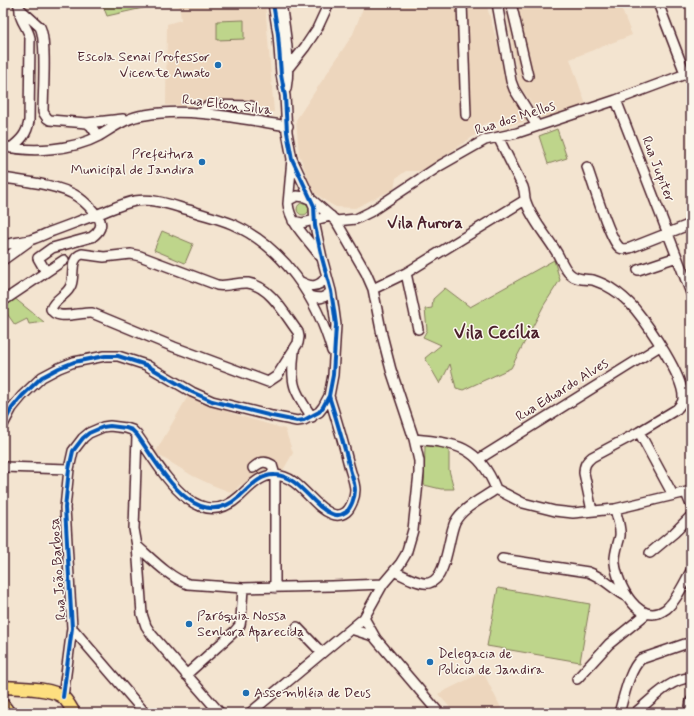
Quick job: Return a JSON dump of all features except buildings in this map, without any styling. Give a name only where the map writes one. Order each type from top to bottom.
[{"type":"main road","points":[[3,687],[39,689],[53,692],[63,697],[74,713]]},
{"type":"main road","points":[[3,705],[9,713]]},
{"type":"street","points":[[273,3],[284,72]]},
{"type":"street","points":[[3,425],[12,408],[42,377],[74,362],[105,356],[118,356],[146,365],[192,392],[212,401],[297,421],[312,417],[319,412],[329,396],[333,375],[336,325],[331,291],[314,221],[314,206],[292,159],[287,132],[288,126],[284,72],[285,32],[281,3]]},
{"type":"street","points":[[284,72],[317,29],[329,3]]},
{"type":"street","points":[[462,3],[466,115]]},
{"type":"street","points":[[497,3],[511,81],[514,89],[536,126]]},
{"type":"street","points":[[511,3],[528,76]]},
{"type":"street","points":[[658,3],[688,72]]},
{"type":"street","points":[[19,6],[42,30],[44,116],[50,120],[87,123],[130,118]]},
{"type":"street","points":[[7,147],[25,135],[29,121],[30,33],[20,18],[19,6]]},
{"type":"street","name":"Rua dos Mellos","points":[[314,221],[356,218],[370,212],[485,140],[517,133],[616,100],[688,72]]},
{"type":"street","name":"Rua Jupiter","points":[[616,100],[691,293]]},
{"type":"street","points":[[203,113],[206,107],[210,104],[251,106]]},
{"type":"street","name":"Rua Elton Silva","points":[[7,147],[27,150],[46,149],[70,145],[98,136],[130,118],[145,114],[169,112],[203,113],[288,126]]},
{"type":"street","points":[[87,123],[98,136]]},
{"type":"street","points":[[498,137],[523,187],[525,200],[534,219],[570,275],[575,278],[600,283],[611,288],[626,300],[643,320],[660,346],[678,377],[682,389],[682,404],[677,409],[587,461],[584,466],[584,473],[592,511]]},
{"type":"street","points":[[292,159],[288,200],[289,211],[293,221],[322,258]]},
{"type":"street","points":[[587,167],[613,238],[620,248],[624,250],[630,248],[691,224]]},
{"type":"street","points":[[3,178],[67,191],[77,196],[96,214],[101,224],[97,233],[92,237],[52,248],[38,258],[46,272]]},
{"type":"street","points":[[250,713],[364,618],[383,584],[406,554],[414,522],[419,473],[419,461],[414,440],[386,353],[373,289],[360,261],[334,219],[312,200],[297,196],[288,200]]},
{"type":"street","points":[[3,245],[30,240],[130,202],[152,200],[211,217],[232,224],[268,246],[281,259],[301,282],[309,296],[326,330],[334,354]]},
{"type":"street","points":[[373,289],[406,273],[525,200]]},
{"type":"street","points":[[293,221],[302,224],[314,221]]},
{"type":"street","points":[[3,260],[30,240]]},
{"type":"street","points":[[295,349],[277,376],[268,382],[181,350],[92,313],[84,312],[62,316],[56,315],[51,309],[56,300],[71,288],[74,262],[79,255],[82,254],[104,257],[131,254],[217,285],[224,286],[242,283],[256,286],[272,296],[298,332],[299,337],[293,363],[294,388],[312,417]]},
{"type":"street","points":[[638,270],[677,257]]},
{"type":"street","points":[[3,301],[22,290],[64,260]]},
{"type":"street","points":[[406,273],[418,329]]},
{"type":"street","points":[[301,282],[317,286],[321,284],[327,276]]},
{"type":"street","points":[[309,296],[322,298],[327,296],[331,291]]},
{"type":"street","name":"Rua Eduardo Alves","points":[[479,459],[660,346]]},
{"type":"street","points":[[275,475],[284,476],[291,480],[331,514],[337,516],[348,510],[354,498],[355,490],[344,442],[329,396]]},
{"type":"street","name":"Rua João Barbosa","points":[[63,697],[72,628],[65,508],[69,468],[74,451],[83,438],[88,433],[103,427],[118,426],[132,430],[173,486],[199,506],[216,509],[225,506],[259,479],[275,475]]},
{"type":"street","points":[[639,432],[672,495]]},
{"type":"street","points":[[137,435],[134,529],[137,546],[142,614],[146,626],[152,635],[220,713]]},
{"type":"street","points":[[414,440],[438,442],[462,448],[479,459],[491,476],[496,490],[523,503],[539,508],[574,512],[615,509],[688,492],[691,505]]},
{"type":"street","points":[[253,468],[260,462],[268,462],[272,464],[275,475],[275,588]]},
{"type":"street","points":[[3,467],[69,468]]},
{"type":"street","points":[[394,571],[408,578],[423,583],[430,583],[442,572],[452,533],[460,515],[467,508],[496,490]]},
{"type":"street","points":[[615,509],[620,529],[615,556],[616,568],[621,583],[629,598],[639,610],[646,614],[654,614],[667,608],[691,571]]},
{"type":"street","points":[[650,553],[674,533],[691,516]]},
{"type":"street","points":[[137,546],[169,574],[188,584],[243,588],[383,584]]},
{"type":"street","points":[[502,559],[588,572],[601,577],[620,594],[629,598]]},
{"type":"street","points":[[186,675],[240,625],[243,588]]},
{"type":"street","points":[[576,680],[586,671],[605,647],[646,614]]},
{"type":"street","points":[[364,618],[373,636],[438,713]]},
{"type":"street","points":[[297,627],[322,654]]},
{"type":"street","points":[[72,628],[145,713]]},
{"type":"street","points":[[351,629],[373,636]]},
{"type":"street","points":[[619,713],[631,674],[638,662],[641,659],[685,644]]},
{"type":"street","points":[[636,713],[677,680],[691,678]]},
{"type":"street","points":[[689,713],[691,701]]},
{"type":"shaded area","name":"Escola Senai Professor Vicente Amato","points":[[179,3],[265,3],[274,112],[166,105],[167,24],[181,20]]},
{"type":"shaded area","points":[[365,3],[486,3],[511,91],[529,121],[510,125],[508,119],[483,124],[483,130],[422,171],[406,171],[396,178],[394,189],[355,208],[336,207],[315,193],[310,183],[299,154],[296,120],[353,34]]},
{"type":"shaded area","points":[[505,3],[619,3],[632,35],[570,59],[586,105],[546,118],[541,117],[519,85]]},
{"type":"shaded area","points":[[188,396],[234,414],[285,429],[293,453],[282,472],[240,485],[233,493],[193,476],[155,453]]},
{"type":"shaded area","points":[[483,672],[501,708],[489,713],[455,713],[438,694]]},
{"type":"green space","points":[[102,3],[165,3],[107,16]]},
{"type":"green space","points":[[244,20],[244,39],[217,40],[217,21]]},
{"type":"green space","points":[[557,129],[567,158],[548,164],[539,136]]},
{"type":"green space","points":[[303,203],[307,205],[309,209],[307,213],[303,215],[299,213],[297,209],[299,205]]},
{"type":"green space","points":[[162,231],[193,244],[185,263],[154,250]]},
{"type":"green space","points":[[554,260],[560,280],[544,305],[511,368],[463,390],[456,388],[450,364],[440,384],[425,358],[441,345],[423,337],[427,330],[425,309],[432,308],[433,299],[445,288],[470,307]]},
{"type":"green space","points":[[13,297],[44,322],[29,324],[27,319],[15,325],[3,308],[3,303]]},
{"type":"green space","points":[[425,445],[441,447],[449,451],[449,470],[454,489],[441,489],[424,485]]},
{"type":"green space","points":[[498,588],[590,604],[580,662],[487,646]]},
{"type":"cycle path","points":[[3,425],[12,408],[42,377],[74,362],[105,356],[118,356],[146,365],[192,392],[212,401],[272,416],[297,421],[304,420],[319,412],[323,407],[329,396],[333,375],[336,325],[331,291],[315,226],[314,206],[292,159],[287,132],[285,96],[273,3]]},
{"type":"cycle path","points":[[63,697],[72,628],[65,508],[69,469],[73,451],[83,438],[89,433],[103,427],[110,426],[132,430],[167,478],[180,492],[193,503],[208,508],[224,506],[240,496],[260,479],[270,475],[275,475],[292,480],[318,505],[334,515],[339,515],[343,514],[350,508],[355,493],[355,488],[329,396]]},
{"type":"place","name":"Escola Senai Professor Vicente Amato","points":[[218,65]]},
{"type":"place","name":"Prefeitura Municipal de Jandira","points":[[202,162]]},
{"type":"place","name":"Paróquia Nossa Senhora Aparecida","points":[[189,624]]},
{"type":"place","name":"Delegacia de Policia de Jandira","points":[[430,662]]},
{"type":"place","name":"Assembléia de Deus","points":[[246,693]]},
{"type":"district","name":"Vila Aurora","points":[[425,223]]},
{"type":"district","name":"Vila Cecília","points":[[497,333]]}]
